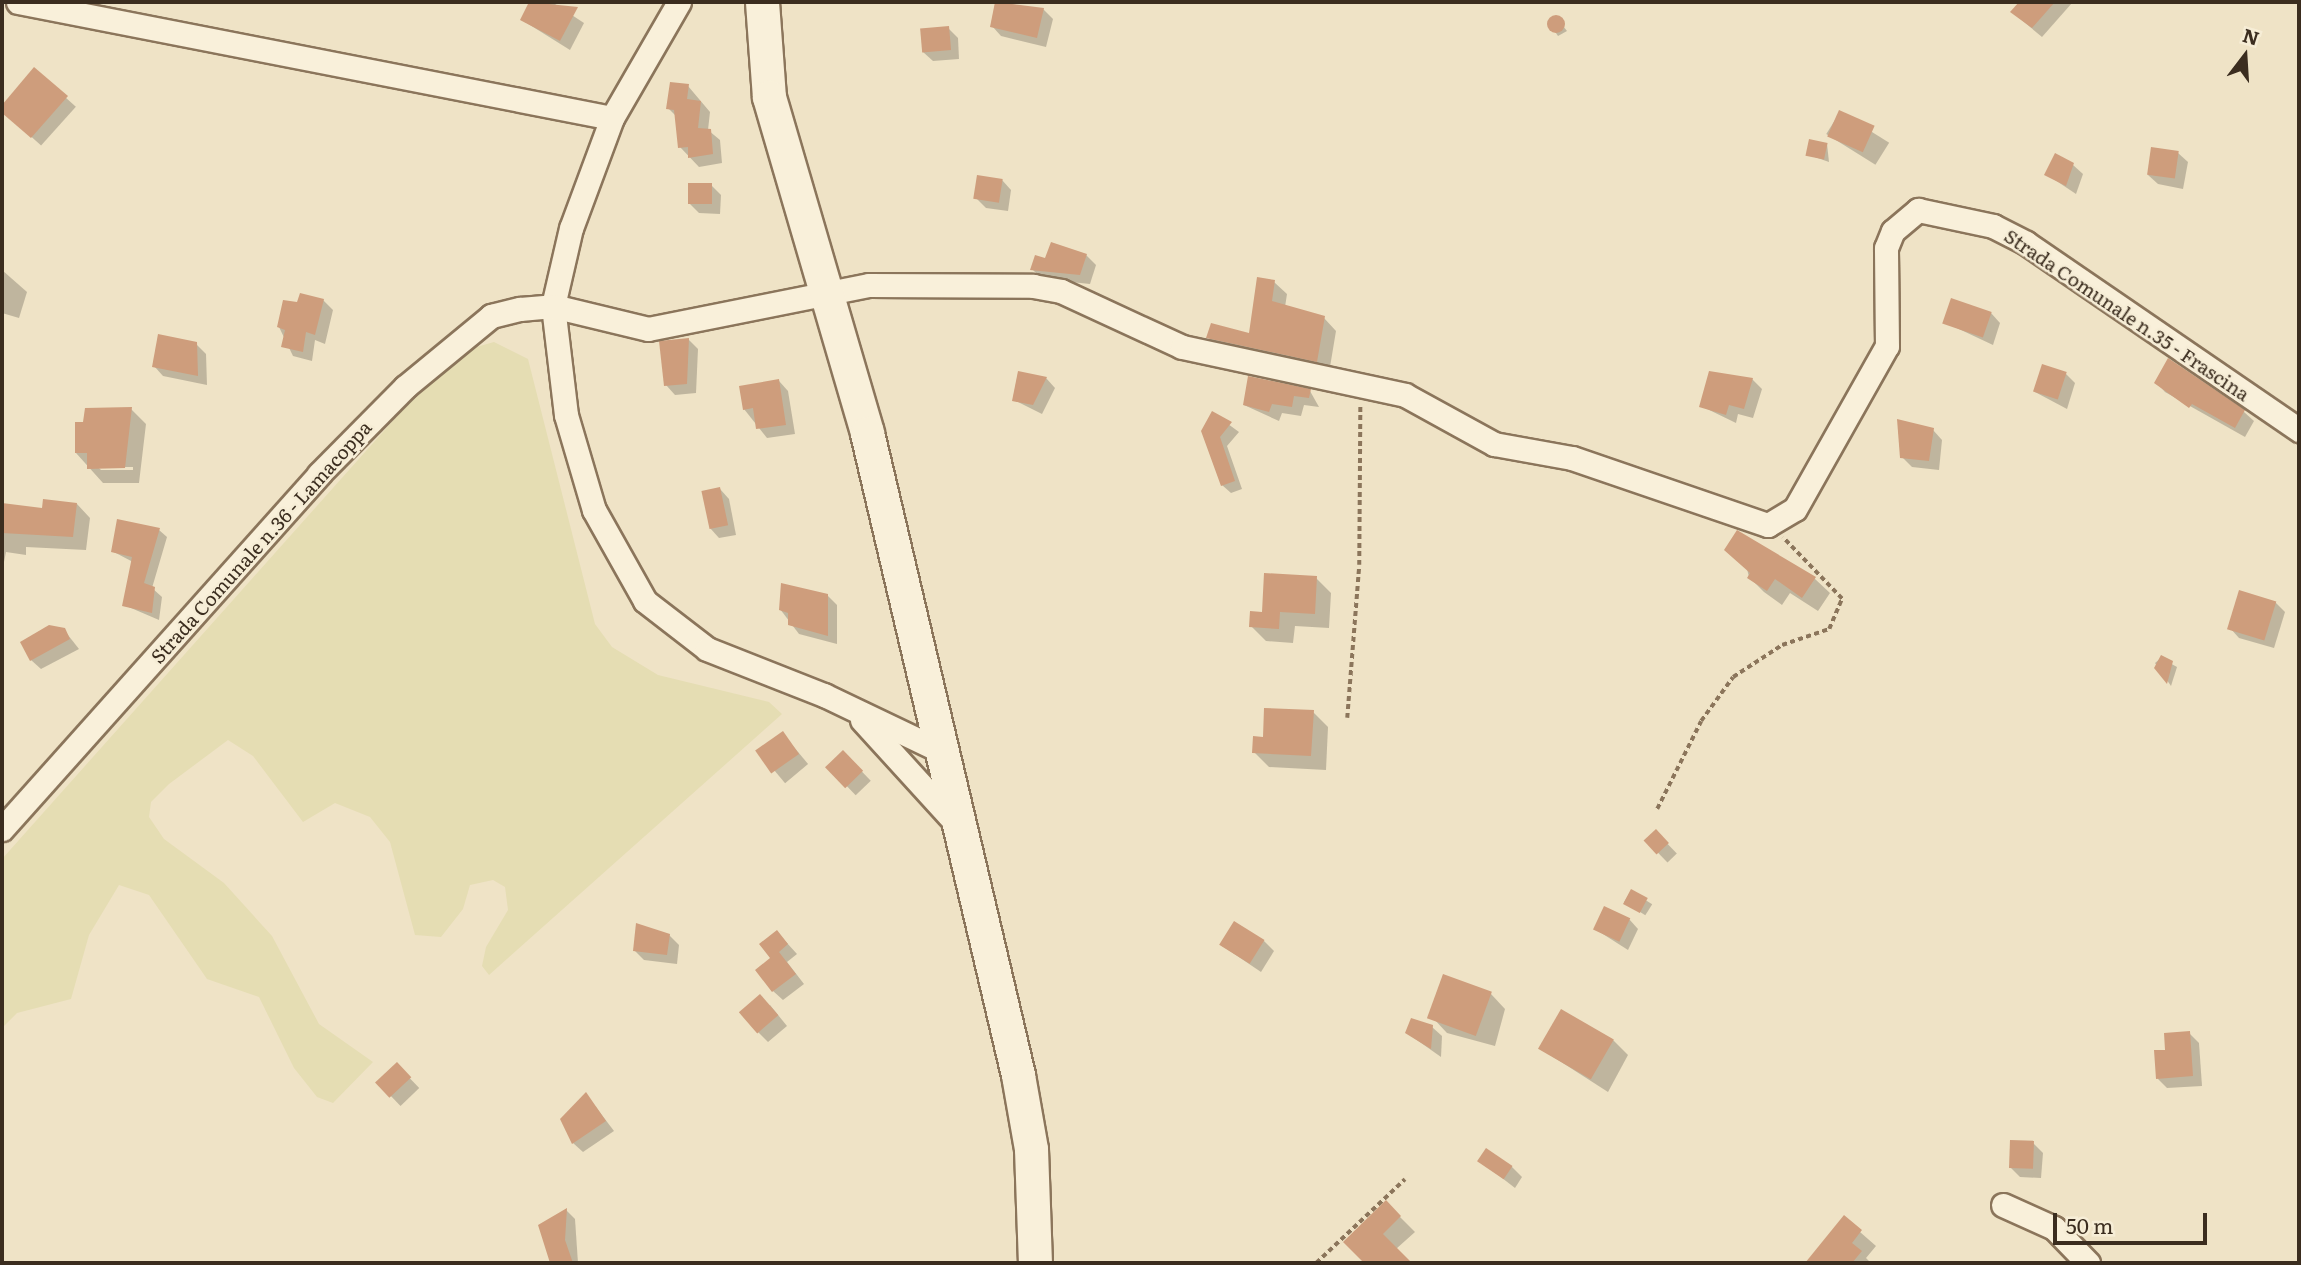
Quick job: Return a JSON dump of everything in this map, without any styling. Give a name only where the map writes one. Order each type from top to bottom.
[{"type":"main road","points":[[762,2],[769,97],[867,433],[1029,1137],[1035,1263]]},
{"type":"street","points":[[18,2],[612,118]]},
{"type":"street","points":[[679,2],[612,118],[571,228],[553,306],[566,415],[594,510],[645,601],[707,649],[824,695],[941,751]]},
{"type":"street","name":"Strada Comunale n.35 - Frascina","points":[[1768,525],[1795,509],[1887,346],[1886,248],[1893,231],[1918,210],[1993,226],[2026,243],[2299,430]]},
{"type":"street","points":[[553,306],[648,329],[754,312],[824,291],[869,285],[1042,288],[1182,347],[1405,395],[1494,444],[1572,458],[1768,525]]},
{"type":"street","name":"Strada Comunale n.36 - Lamacoppa","points":[[2,829],[319,474],[405,387],[491,316],[553,306]]},
{"type":"street","points":[[824,695],[870,725],[958,826]]},
{"type":"street","points":[[2003,1205],[2054,1228],[2088,1263]]},
{"type":"path","points":[[1347,718],[1359,565],[1360,387]]},
{"type":"path","points":[[1657,809],[1701,721],[1734,677],[1782,645],[1829,629],[1842,599],[1768,525]]},
{"type":"path","points":[[1316,1263],[1405,1179]]},
{"type":"shaded area","points":[[494,342],[528,359],[595,624],[612,647],[658,675],[769,702],[782,714],[489,975],[482,966],[486,947],[508,910],[505,887],[493,880],[470,885],[463,909],[441,937],[415,935],[390,842],[370,817],[335,803],[303,822],[253,756],[228,740],[169,784],[151,802],[149,817],[164,839],[224,883],[272,936],[319,1024],[373,1062],[333,1103],[317,1097],[294,1068],[259,997],[207,979],[149,895],[119,885],[89,935],[71,999],[17,1013],[2,1028],[2,859],[407,405],[473,348]]},
{"type":"building","points":[[529,2],[578,7],[560,41],[520,20]]},
{"type":"building","points":[[995,2],[1044,8],[1037,38],[990,27]]},
{"type":"building","points":[[2019,2],[2055,2],[2032,28],[2010,12]]},
{"type":"building","points":[[1556,15],[1562,18],[1565,24],[1562,30],[1556,33],[1550,30],[1547,24],[1550,18]]},
{"type":"building","points":[[949,26],[951,50],[922,52],[920,29]]},
{"type":"building","points":[[34,67],[68,96],[31,138],[2,113],[2,105]]},
{"type":"building","points":[[670,82],[689,84],[687,99],[701,101],[698,128],[711,129],[713,154],[688,158],[688,147],[678,148],[674,110],[666,109]]},
{"type":"building","points":[[1839,110],[1875,126],[1863,152],[1827,136]]},
{"type":"building","points":[[1809,139],[1828,143],[1824,160],[1805,156]]},
{"type":"building","points":[[2151,147],[2179,151],[2175,179],[2147,175]]},
{"type":"building","points":[[2055,153],[2074,163],[2066,186],[2044,175]]},
{"type":"building","points":[[977,175],[1003,179],[999,203],[973,199]]},
{"type":"building","points":[[688,183],[712,183],[712,204],[688,204]]},
{"type":"building","points":[[1051,242],[1087,254],[1080,275],[1030,270],[1035,255],[1045,258]]},
{"type":"building","points":[[1257,277],[1275,280],[1272,301],[1325,316],[1317,362],[1206,338],[1211,323],[1249,333]]},
{"type":"building","points":[[300,293],[324,299],[315,335],[306,332],[303,352],[281,347],[285,330],[277,327],[283,300],[297,302]]},
{"type":"building","points":[[1951,298],[1992,312],[1983,338],[1942,324]]},
{"type":"building","points":[[158,334],[197,342],[198,376],[152,367]]},
{"type":"building","points":[[689,338],[687,384],[664,386],[659,341]]},
{"type":"building","points":[[2168,358],[2245,410],[2235,428],[2192,404],[2189,408],[2154,383]]},
{"type":"building","points":[[2042,364],[2067,372],[2058,400],[2033,392]]},
{"type":"building","points":[[1018,371],[1047,377],[1033,405],[1012,401]]},
{"type":"building","points":[[1709,371],[1753,378],[1744,409],[1729,405],[1726,415],[1699,407]]},
{"type":"building","points":[[1248,376],[1311,389],[1309,398],[1294,396],[1292,407],[1272,404],[1269,412],[1243,405]]},
{"type":"building","points":[[779,379],[786,425],[756,429],[753,408],[743,410],[739,386]]},
{"type":"building","points":[[132,407],[125,468],[87,469],[87,453],[75,453],[75,422],[83,422],[85,408]]},
{"type":"building","points":[[1212,411],[1232,422],[1220,437],[1235,481],[1221,486],[1201,431]]},
{"type":"building","points":[[1897,419],[1934,428],[1929,461],[1900,458]]},
{"type":"building","points":[[720,487],[728,525],[710,529],[701,491]]},
{"type":"building","points":[[43,499],[77,503],[73,537],[2,533],[2,503],[42,508]]},
{"type":"building","points":[[117,519],[160,528],[144,583],[155,587],[152,613],[122,606],[132,557],[111,552]]},
{"type":"building","points":[[1737,530],[1816,577],[1802,598],[1775,579],[1767,591],[1747,578],[1750,573],[1724,550]]},
{"type":"building","points":[[1264,573],[1317,576],[1315,614],[1280,612],[1279,629],[1249,627],[1250,611],[1262,612]]},
{"type":"building","points":[[781,583],[828,594],[828,636],[788,625],[788,613],[779,610]]},
{"type":"building","points":[[2239,590],[2276,601],[2264,641],[2227,629]]},
{"type":"building","points":[[49,625],[65,628],[70,639],[30,661],[20,642]]},
{"type":"building","points":[[2161,655],[2173,661],[2167,684],[2154,668]]},
{"type":"building","points":[[1264,708],[1314,710],[1311,756],[1252,753],[1253,736],[1263,737]]},
{"type":"building","points":[[783,731],[799,754],[771,773],[755,751]]},
{"type":"building","points":[[843,750],[863,771],[845,788],[825,767]]},
{"type":"building","points":[[1656,829],[1669,843],[1657,854],[1644,841]]},
{"type":"building","points":[[1631,889],[1648,898],[1640,913],[1623,904]]},
{"type":"building","points":[[1604,906],[1630,918],[1619,942],[1593,930]]},
{"type":"building","points":[[1234,921],[1265,940],[1250,964],[1219,945]]},
{"type":"building","points":[[636,923],[670,934],[667,955],[633,951]]},
{"type":"building","points":[[777,930],[788,944],[779,952],[796,974],[772,992],[755,970],[770,958],[759,944]]},
{"type":"building","points":[[1443,974],[1492,992],[1476,1036],[1427,1018]]},
{"type":"building","points":[[760,994],[778,1015],[757,1034],[739,1012]]},
{"type":"building","points":[[1561,1009],[1614,1040],[1591,1079],[1538,1049]]},
{"type":"building","points":[[1411,1018],[1433,1025],[1431,1049],[1405,1033]]},
{"type":"building","points":[[2190,1031],[2193,1076],[2156,1079],[2154,1050],[2165,1050],[2164,1033]]},
{"type":"building","points":[[397,1062],[411,1077],[389,1098],[375,1082]]},
{"type":"building","points":[[586,1092],[606,1121],[572,1144],[560,1119]]},
{"type":"building","points":[[2010,1140],[2034,1141],[2033,1169],[2009,1168]]},
{"type":"building","points":[[1486,1148],[1513,1166],[1504,1179],[1477,1161]]},
{"type":"building","points":[[1386,1200],[1401,1216],[1383,1234],[1412,1263],[1364,1263],[1343,1242]]},
{"type":"building","points":[[567,1208],[565,1240],[573,1263],[550,1263],[538,1225]]},
{"type":"building","points":[[1844,1215],[1862,1230],[1852,1243],[1862,1251],[1852,1263],[1805,1263]]}]
